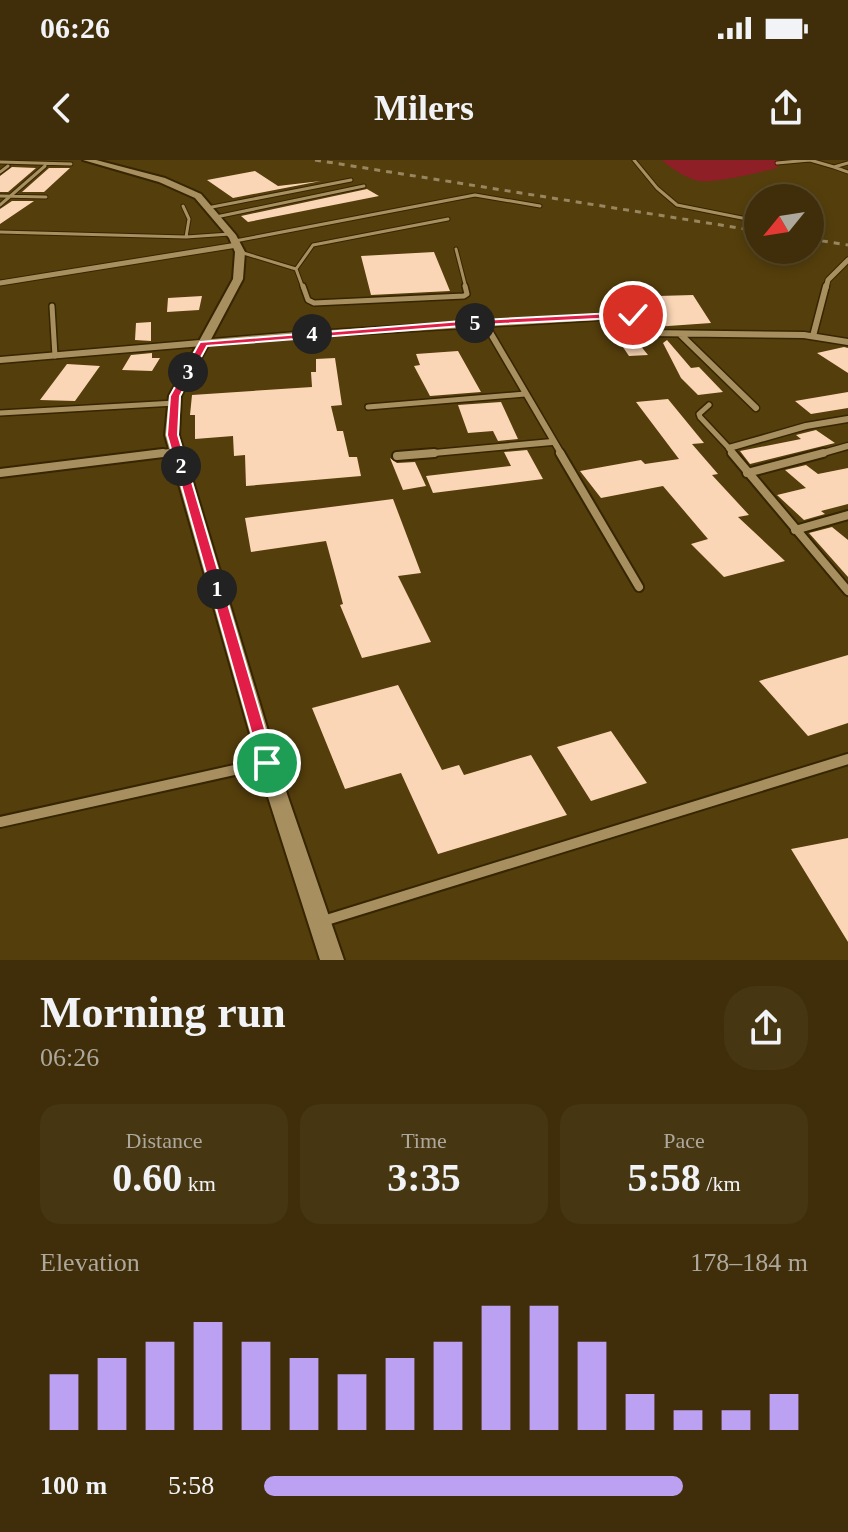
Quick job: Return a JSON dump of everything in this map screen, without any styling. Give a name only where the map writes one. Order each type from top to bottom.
[{"type":"main road","points":[[79,162],[182,187],[198,196],[235,243],[242,262],[238,279],[175,396],[172,435],[267,763],[332,960]]},
{"type":"street","points":[[0,283],[235,243]]},
{"type":"street","points":[[813,336],[828,280],[848,260]]},
{"type":"street","points":[[0,360],[484,322],[633,315],[648,333],[813,336],[848,342]]},
{"type":"street","points":[[484,322],[639,587]]},
{"type":"street","points":[[681,335],[756,408]]},
{"type":"street","points":[[848,419],[806,426],[729,448],[848,591]]},
{"type":"street","points":[[397,456],[552,442]]},
{"type":"street","points":[[747,473],[848,446]]},
{"type":"street","points":[[0,473],[177,451]]},
{"type":"street","points":[[795,530],[848,515]]},
{"type":"street","points":[[319,922],[848,759]]},
{"type":"street","points":[[0,822],[267,763]]},
{"type":"lane","points":[[634,160],[675,204],[744,218]]},
{"type":"lane","points":[[777,163],[810,160],[848,172]]},
{"type":"lane","points":[[0,162],[79,162]]},
{"type":"lane","points":[[834,167],[848,163]]},
{"type":"lane","points":[[0,172],[8,166]]},
{"type":"lane","points":[[0,205],[45,166]]},
{"type":"lane","points":[[211,212],[351,180]]},
{"type":"lane","points":[[211,212],[364,186]]},
{"type":"lane","points":[[235,243],[475,195],[540,206]]},
{"type":"lane","points":[[0,196],[46,197]]},
{"type":"lane","points":[[183,206],[190,227],[186,237]]},
{"type":"lane","points":[[296,269],[313,245],[448,219]]},
{"type":"lane","points":[[0,232],[186,237],[235,243],[296,269],[311,303],[467,294],[456,249]]},
{"type":"lane","points":[[52,306],[55,356]]},
{"type":"lane","points":[[368,407],[525,394]]},
{"type":"lane","points":[[0,413],[175,403]]},
{"type":"lane","points":[[709,405],[699,414],[700,417],[729,448]]},
{"type":"shaded area","points":[[662,160],[821,160],[781,162],[777,168],[708,181],[686,176]]},
{"type":"building","points":[[12,167],[36,168],[8,192],[0,192],[0,176]]},
{"type":"building","points":[[49,168],[70,168],[44,192],[22,192]]},
{"type":"building","points":[[255,171],[278,186],[321,181],[233,198],[207,180]]},
{"type":"building","points":[[367,189],[379,196],[248,222],[241,216]]},
{"type":"building","points":[[12,201],[34,201],[0,224],[0,209]]},
{"type":"building","points":[[434,252],[450,291],[371,295],[361,256]]},
{"type":"building","points":[[638,286],[658,296],[693,295],[711,323],[654,327],[643,306],[624,291]]},
{"type":"building","points":[[202,296],[199,310],[167,312],[168,298]]},
{"type":"building","points":[[151,322],[151,341],[135,340],[136,323]]},
{"type":"building","points":[[627,329],[648,355],[629,356],[612,331]]},
{"type":"building","points":[[667,340],[691,368],[699,367],[723,392],[698,395],[681,378],[663,343]]},
{"type":"building","points":[[848,348],[848,373],[817,353]]},
{"type":"building","points":[[458,351],[481,392],[430,396],[414,366],[420,365],[416,354]]},
{"type":"building","points":[[152,353],[152,358],[160,358],[152,371],[122,370],[131,355]]},
{"type":"building","points":[[335,358],[342,405],[331,406],[337,431],[343,431],[349,457],[357,457],[361,476],[246,486],[245,455],[234,456],[233,436],[195,439],[195,415],[190,415],[192,395],[312,387],[311,372],[316,372],[316,359]]},
{"type":"building","points":[[67,364],[100,366],[75,401],[40,400]]},
{"type":"building","points":[[848,392],[848,408],[811,414],[795,401]]},
{"type":"building","points":[[668,399],[704,443],[692,444],[718,474],[712,475],[749,515],[738,517],[785,561],[724,577],[691,544],[708,539],[663,486],[601,498],[580,471],[641,460],[645,464],[679,459],[636,402]]},
{"type":"building","points":[[501,402],[518,439],[498,441],[493,431],[468,433],[458,405]]},
{"type":"building","points":[[816,430],[835,443],[750,464],[740,451],[801,439],[796,435]]},
{"type":"building","points":[[527,450],[543,479],[433,493],[426,476],[511,466],[504,452]]},
{"type":"building","points":[[390,458],[397,463],[415,462],[426,486],[403,490]]},
{"type":"building","points":[[806,465],[818,474],[848,468],[848,504],[821,511],[825,514],[804,520],[777,495],[806,488],[785,470]]},
{"type":"building","points":[[393,499],[421,573],[398,576],[431,642],[362,658],[340,605],[343,604],[326,541],[251,552],[245,518]]},
{"type":"building","points":[[832,527],[848,540],[848,577],[809,533]]},
{"type":"building","points":[[848,655],[848,723],[808,736],[759,681]]},
{"type":"building","points":[[398,685],[442,770],[459,765],[464,775],[531,755],[567,815],[438,854],[401,773],[345,789],[312,708]]},
{"type":"building","points":[[611,731],[647,783],[591,801],[557,747]]},
{"type":"building","points":[[848,838],[848,942],[791,849]]},
{"type":"railway","points":[[315,160],[744,229]]},
{"type":"railway","points":[[824,241],[848,245]]},
{"type":"route","points":[[267,763],[172,435],[175,396],[203,344],[462,323],[633,315]]}]
